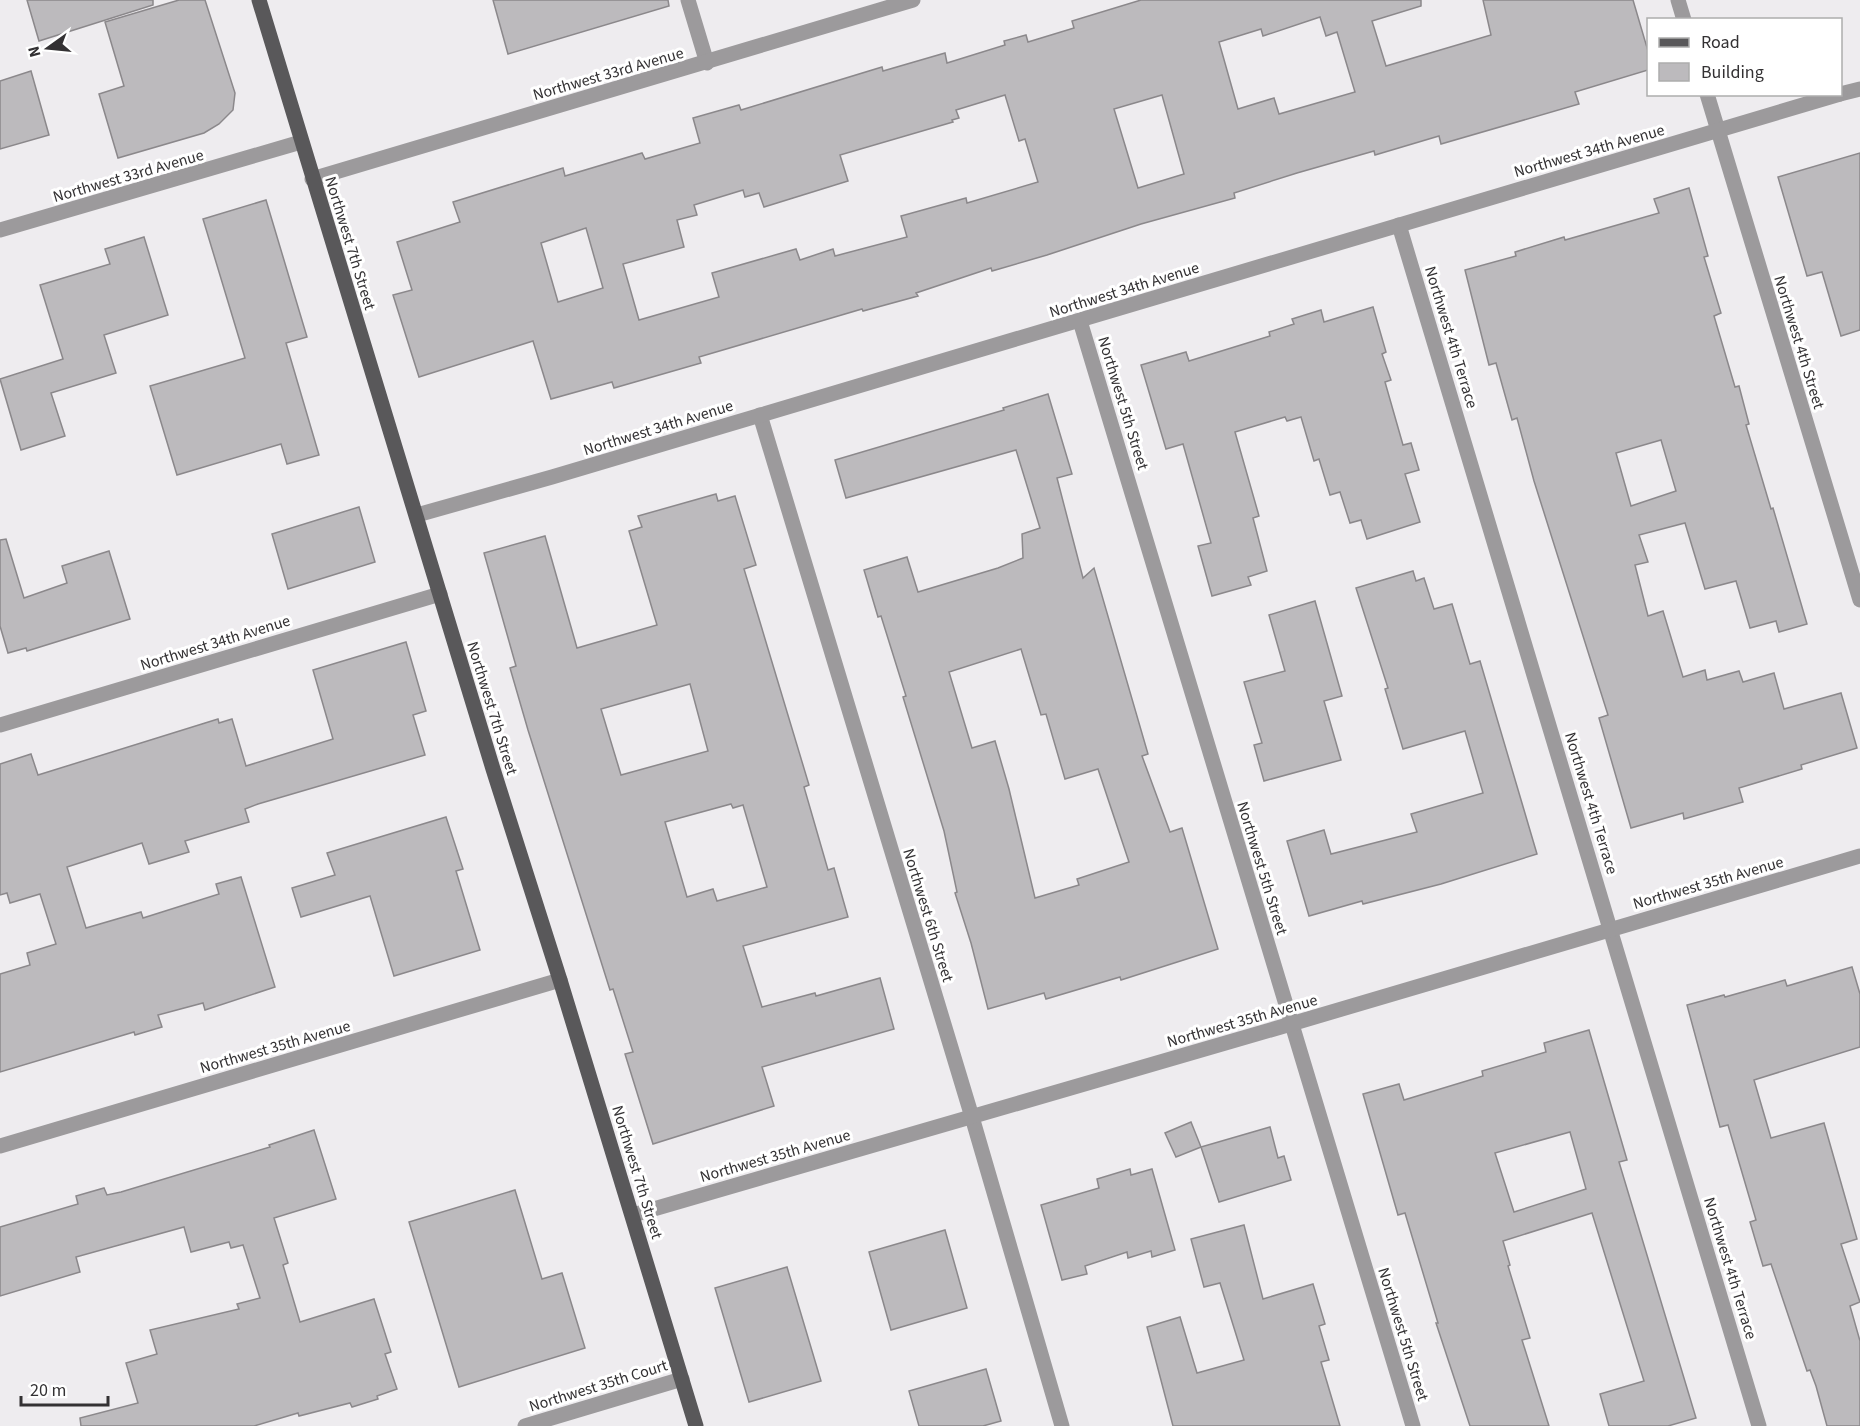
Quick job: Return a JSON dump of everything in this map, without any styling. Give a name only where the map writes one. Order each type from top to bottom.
[{"type":"main road","name":"Northwest 7th Street","points":[[258,0],[696,1426]]},
{"type":"street","points":[[688,0],[707,63]]},
{"type":"street","name":"Northwest 33rd Avenue","points":[[312,179],[913,0]]},
{"type":"street","points":[[1678,0],[1683,18]]},
{"type":"street","name":"Northwest 34th Avenue","points":[[1842,94],[1860,89]]},
{"type":"street","name":"Northwest 4th Street","points":[[1708,96],[1860,600]]},
{"type":"street","name":"Northwest 34th Avenue","points":[[417,515],[760,416],[1833,96]]},
{"type":"street","name":"Northwest 33rd Avenue","points":[[0,230],[301,142]]},
{"type":"street","name":"Northwest 4th Terrace","points":[[1399,225],[1759,1426]]},
{"type":"street","name":"Northwest 5th Street","points":[[1080,321],[1413,1426]]},
{"type":"street","name":"Northwest 6th Street","points":[[760,416],[972,1117],[1062,1426]]},
{"type":"street","name":"Northwest 34th Avenue","points":[[0,725],[440,594]]},
{"type":"street","name":"Northwest 35th Avenue","points":[[633,1215],[1860,856]]},
{"type":"street","name":"Northwest 35th Avenue","points":[[0,1146],[560,980]]},
{"type":"street","name":"Northwest 35th Court","points":[[525,1426],[682,1379]]},
{"type":"building","points":[[27,0],[153,0],[153,5],[39,41]]},
{"type":"building","points":[[179,0],[205,0],[235,93],[233,110],[219,124],[204,133],[118,158],[99,94],[124,86],[105,22]]},
{"type":"building","points":[[493,0],[668,0],[669,6],[508,54]]},
{"type":"building","points":[[1141,0],[1421,0],[1421,6],[1372,21],[1386,66],[1491,35],[1483,0],[1633,0],[1647,48],[1647,70],[1575,92],[1579,104],[1441,144],[1439,136],[1375,155],[1374,151],[1297,173],[1234,193],[1235,198],[1141,224],[992,271],[991,268],[916,293],[918,296],[863,311],[862,309],[699,357],[701,363],[614,388],[612,382],[551,399],[533,341],[419,377],[393,295],[412,290],[397,242],[460,222],[453,202],[563,168],[565,176],[642,153],[645,159],[700,143],[693,118],[739,105],[741,110],[882,67],[883,71],[945,53],[947,63],[1005,45],[1004,41],[1026,35],[1028,42],[1074,28],[1072,21]],"holes":[[[1320,17],[1326,36],[1337,32],[1355,92],[1279,114],[1274,98],[1238,109],[1219,42],[1261,29],[1263,36]],[[1005,95],[1019,141],[1025,139],[1038,182],[967,203],[966,198],[901,216],[907,237],[835,256],[833,249],[800,260],[796,249],[712,273],[719,297],[639,320],[623,264],[684,247],[677,220],[697,215],[694,205],[743,190],[745,197],[759,193],[764,207],[848,181],[840,155],[953,122],[952,120],[959,118],[956,110]],[[1162,95],[1184,174],[1138,188],[1114,109]],[[586,228],[603,288],[558,302],[541,243]]]},
{"type":"building","points":[[31,71],[49,135],[0,149],[0,81]]},
{"type":"building","points":[[1860,153],[1860,330],[1841,336],[1822,272],[1807,276],[1778,177]]},
{"type":"building","points":[[1689,188],[1708,256],[1704,257],[1721,313],[1714,316],[1735,387],[1739,386],[1749,424],[1746,425],[1807,624],[1779,632],[1776,621],[1750,628],[1736,581],[1705,589],[1685,523],[1639,535],[1648,562],[1635,565],[1648,616],[1663,611],[1683,677],[1705,670],[1707,680],[1739,671],[1743,682],[1774,673],[1784,709],[1841,693],[1857,748],[1801,765],[1802,769],[1739,788],[1743,802],[1684,819],[1683,813],[1631,828],[1599,718],[1608,715],[1534,481],[1517,418],[1512,420],[1496,363],[1489,365],[1465,270],[1516,256],[1515,252],[1564,237],[1565,240],[1659,213],[1654,199]],"holes":[[[1661,440],[1676,491],[1631,506],[1616,453]]]},
{"type":"building","points":[[266,200],[307,337],[286,343],[319,455],[287,464],[281,444],[177,475],[150,386],[245,358],[203,219]]},
{"type":"building","points":[[144,237],[168,315],[104,335],[116,373],[51,393],[65,436],[21,450],[0,379],[63,359],[40,285],[110,264],[105,249]]},
{"type":"building","points":[[1373,307],[1386,352],[1382,354],[1391,380],[1385,382],[1403,445],[1411,443],[1419,470],[1405,474],[1420,522],[1367,539],[1361,520],[1350,523],[1340,492],[1330,495],[1319,459],[1314,461],[1301,417],[1287,421],[1285,417],[1235,432],[1259,516],[1253,518],[1267,571],[1248,577],[1251,585],[1212,596],[1198,546],[1211,543],[1183,444],[1166,449],[1141,365],[1186,352],[1189,361],[1270,336],[1269,332],[1294,324],[1292,319],[1321,310],[1324,322]]},
{"type":"building","points":[[1048,394],[1072,474],[1057,478],[1083,578],[1094,568],[1148,754],[1142,756],[1170,832],[1182,828],[1218,949],[1121,980],[1120,977],[1046,999],[1044,993],[988,1009],[955,893],[957,892],[944,831],[903,697],[906,696],[864,570],[907,557],[918,592],[998,568],[1023,558],[1022,534],[1040,528],[1016,450],[846,498],[835,460],[1004,410],[1003,408]],"holes":[[[1021,649],[1041,715],[1046,714],[1065,779],[1098,769],[1129,862],[1077,879],[1079,885],[1035,898],[995,741],[972,748],[949,672]]]},
{"type":"building","points":[[716,494],[718,501],[735,496],[756,565],[744,569],[809,785],[804,787],[828,870],[834,868],[848,917],[743,946],[762,1007],[815,993],[816,996],[880,978],[894,1029],[762,1067],[774,1106],[653,1144],[625,1054],[633,1052],[613,989],[610,990],[510,668],[516,666],[484,553],[545,536],[577,648],[657,625],[629,531],[642,527],[638,516]],"holes":[[[690,684],[708,751],[621,775],[601,709]],[[731,804],[733,808],[743,805],[767,887],[717,901],[713,889],[687,897],[665,822]]]},
{"type":"building","points":[[359,507],[375,562],[288,589],[272,534]]},
{"type":"building","points":[[6,539],[24,598],[67,583],[62,566],[109,551],[130,619],[27,651],[26,648],[8,653],[0,626],[0,540]]},
{"type":"building","points":[[1413,571],[1416,581],[1424,578],[1434,609],[1452,604],[1470,664],[1480,661],[1537,854],[1441,884],[1363,904],[1362,901],[1309,916],[1287,841],[1324,830],[1331,854],[1417,832],[1411,814],[1483,793],[1465,731],[1403,749],[1385,689],[1388,688],[1356,588]]},
{"type":"building","points":[[1315,601],[1342,696],[1324,701],[1341,760],[1264,781],[1254,745],[1262,743],[1244,682],[1285,671],[1269,615]]},
{"type":"building","points":[[406,642],[426,711],[413,715],[425,755],[245,809],[249,822],[185,841],[189,852],[149,864],[142,843],[67,867],[86,928],[141,912],[143,918],[219,894],[216,884],[241,877],[275,987],[205,1010],[203,1003],[158,1015],[162,1027],[135,1035],[134,1032],[0,1072],[0,974],[30,965],[27,953],[56,944],[40,894],[10,903],[7,893],[0,895],[0,764],[31,754],[38,775],[218,719],[219,723],[232,719],[246,766],[333,739],[313,670]]},
{"type":"building","points":[[446,817],[463,869],[456,871],[480,950],[394,976],[370,896],[301,917],[292,888],[335,875],[327,853]]},
{"type":"building","points":[[1852,967],[1860,994],[1860,1047],[1754,1080],[1771,1138],[1824,1123],[1857,1239],[1841,1244],[1860,1302],[1850,1306],[1860,1341],[1860,1426],[1827,1426],[1816,1386],[1810,1370],[1807,1371],[1771,1264],[1763,1266],[1750,1222],[1756,1220],[1728,1125],[1720,1127],[1687,1005],[1785,980],[1787,986]]},
{"type":"building","points":[[1589,1030],[1627,1160],[1619,1162],[1696,1418],[1668,1426],[1609,1426],[1600,1394],[1644,1381],[1592,1213],[1503,1241],[1510,1265],[1508,1266],[1530,1338],[1522,1340],[1549,1426],[1470,1426],[1436,1323],[1438,1323],[1405,1213],[1398,1215],[1363,1094],[1399,1084],[1404,1100],[1483,1076],[1482,1071],[1546,1052],[1544,1043]],"holes":[[[1570,1132],[1586,1189],[1514,1212],[1495,1153]]]},
{"type":"building","points":[[1191,1122],[1201,1147],[1176,1157],[1165,1133]]},
{"type":"building","points":[[1270,1127],[1278,1158],[1284,1156],[1291,1180],[1219,1202],[1201,1147]]},
{"type":"building","points":[[314,1130],[336,1199],[274,1218],[288,1263],[283,1265],[300,1322],[374,1299],[391,1352],[385,1354],[397,1389],[377,1396],[378,1399],[352,1407],[350,1403],[299,1416],[298,1413],[254,1426],[81,1426],[80,1418],[138,1403],[126,1363],[157,1354],[150,1330],[239,1309],[237,1304],[260,1298],[243,1245],[231,1248],[229,1242],[191,1252],[184,1227],[76,1257],[80,1272],[0,1296],[0,1227],[78,1204],[76,1196],[104,1188],[107,1195],[121,1192],[270,1147],[269,1145]]},
{"type":"building","points":[[1130,1169],[1131,1175],[1152,1169],[1175,1250],[1152,1257],[1151,1251],[1128,1258],[1127,1252],[1085,1266],[1087,1274],[1062,1280],[1041,1205],[1099,1188],[1097,1179]]},
{"type":"building","points":[[515,1190],[542,1279],[562,1273],[585,1348],[459,1387],[409,1222]]},
{"type":"building","points":[[1244,1225],[1263,1299],[1313,1284],[1325,1324],[1319,1326],[1329,1360],[1321,1362],[1340,1426],[1173,1426],[1147,1327],[1180,1317],[1197,1373],[1244,1360],[1220,1283],[1204,1287],[1191,1239]]},
{"type":"building","points":[[945,1230],[967,1308],[891,1330],[869,1252]]},
{"type":"building","points":[[787,1267],[821,1381],[749,1402],[715,1288]]},
{"type":"building","points":[[986,1369],[1001,1421],[983,1426],[919,1426],[909,1391]]}]
